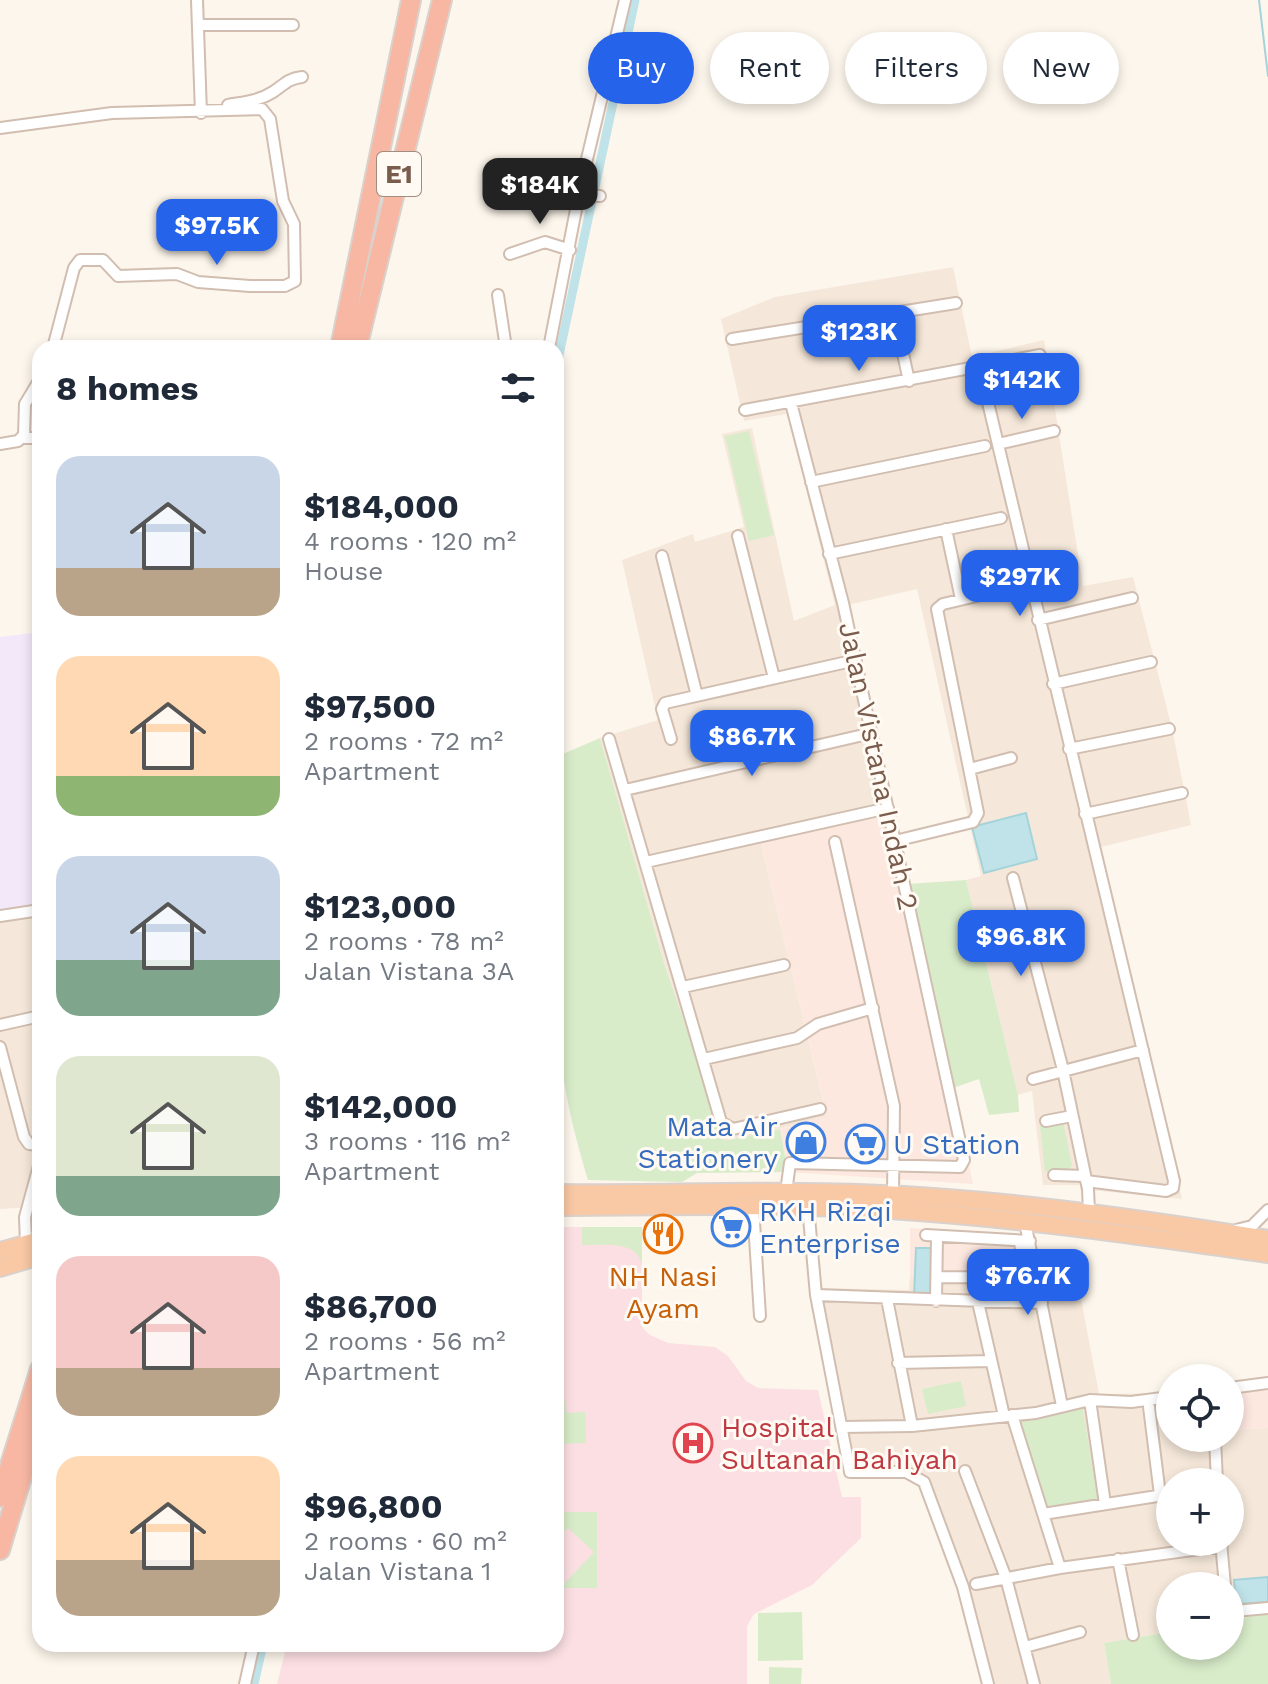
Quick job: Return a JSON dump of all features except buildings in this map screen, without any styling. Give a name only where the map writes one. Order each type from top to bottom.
[{"type":"highway","name":"E1","points":[[342,340],[411,0]]},
{"type":"highway","name":"E1","points":[[359,340],[442,0]]},
{"type":"highway","points":[[564,1193],[786,1192],[893,1196],[1089,1211],[1268,1239]]},
{"type":"highway","points":[[564,1209],[808,1206],[1100,1228],[1268,1254]]},
{"type":"highway","points":[[0,1251],[32,1241]]},
{"type":"highway","points":[[0,1268],[32,1258]]},
{"type":"highway","points":[[0,1550],[32,1404]]},
{"type":"highway","points":[[0,1497],[32,1433]]},
{"type":"street","points":[[197,0],[201,110]]},
{"type":"street","points":[[551,340],[570,250],[590,196],[625,0]]},
{"type":"street","points":[[198,25],[293,25]]},
{"type":"street","points":[[201,110],[253,101],[276,91],[286,80],[302,77]]},
{"type":"street","points":[[0,128],[112,113],[257,109],[269,114],[283,201],[294,224],[295,281],[277,287],[198,282],[177,274],[118,276],[103,260],[80,260],[74,268],[55,340]]},
{"type":"street","points":[[510,254],[550,242],[570,250]]},
{"type":"street","points":[[498,295],[505,340]]},
{"type":"street","points":[[732,339],[956,303]]},
{"type":"street","points":[[894,313],[909,381]]},
{"type":"street","points":[[745,410],[980,369],[1040,355]]},
{"type":"street","points":[[980,369],[1143,1050],[1173,1188],[1166,1191],[1054,1175]]},
{"type":"street","points":[[22,438],[26,431],[25,404],[32,392]]},
{"type":"street","name":"Jalan Vistana Indah 2","points":[[791,403],[856,660],[963,1164],[960,1167],[895,1165]]},
{"type":"street","points":[[998,444],[1054,431]]},
{"type":"street","points":[[0,444],[32,438]]},
{"type":"street","points":[[811,482],[985,446]]},
{"type":"street","points":[[829,554],[1001,518]]},
{"type":"street","points":[[946,529],[961,599]]},
{"type":"street","points":[[738,536],[774,678]]},
{"type":"street","points":[[662,556],[697,696]]},
{"type":"street","points":[[895,841],[973,822],[979,804],[956,714],[937,609],[961,599],[1018,586]]},
{"type":"street","points":[[1038,620],[1132,598]]},
{"type":"street","points":[[671,739],[663,705],[856,660]]},
{"type":"street","points":[[1053,684],[1151,662]]},
{"type":"street","points":[[1069,749],[1169,729]]},
{"type":"street","points":[[625,790],[872,733]]},
{"type":"street","points":[[609,739],[721,1122],[727,1128],[820,1109]]},
{"type":"street","points":[[970,769],[1011,758]]},
{"type":"street","points":[[1085,814],[1182,793]]},
{"type":"street","points":[[646,862],[888,808]]},
{"type":"street","points":[[835,842],[894,1106],[893,1196]]},
{"type":"street","points":[[1013,878],[1063,1070],[1089,1211]]},
{"type":"street","points":[[0,916],[32,911]]},
{"type":"street","points":[[683,987],[784,965]]},
{"type":"street","points":[[704,1059],[797,1038],[813,1027],[873,1008]]},
{"type":"street","points":[[0,1025],[32,1018]]},
{"type":"street","points":[[0,1047],[24,1137],[32,1144]]},
{"type":"street","points":[[1033,1079],[1143,1050]]},
{"type":"street","points":[[1046,1121],[1072,1116]]},
{"type":"street","points":[[786,1192],[790,1163],[895,1165]]},
{"type":"street","points":[[32,1191],[25,1217],[32,1238]]},
{"type":"street","points":[[753,1206],[760,1316]]},
{"type":"street","points":[[808,1206],[816,1295],[850,1472],[906,1472],[924,1482],[963,1587],[988,1684]]},
{"type":"street","points":[[1218,1231],[1245,1229],[1268,1210]]},
{"type":"street","points":[[1024,1278],[1025,1222]]},
{"type":"street","points":[[936,1301],[938,1277],[932,1235],[1025,1241]]},
{"type":"street","points":[[1025,1241],[1037,1278],[1062,1406]]},
{"type":"street","points":[[938,1277],[1037,1278]]},
{"type":"street","points":[[816,1295],[1042,1303]]},
{"type":"street","points":[[887,1299],[912,1426]]},
{"type":"street","points":[[978,1302],[990,1361],[1060,1568]]},
{"type":"street","points":[[898,1363],[990,1361]]},
{"type":"street","points":[[1244,1386],[1268,1383]]},
{"type":"street","points":[[842,1427],[912,1426],[1008,1416],[1090,1400],[1131,1402],[1156,1399]]},
{"type":"street","points":[[1090,1400],[1105,1504]]},
{"type":"street","points":[[1149,1407],[1160,1468]]},
{"type":"street","points":[[965,1471],[1006,1578],[1034,1684]]},
{"type":"street","points":[[1043,1514],[1156,1496]]},
{"type":"street","points":[[976,1584],[1156,1554]]},
{"type":"street","points":[[1118,1559],[1133,1635]]},
{"type":"street","points":[[1244,1610],[1268,1608]]},
{"type":"street","points":[[1025,1647],[1080,1632]]},
{"type":"street","points":[[245,1684],[252,1652]]},
{"type":"shaded area","points":[[953,267],[972,357],[1044,340],[1083,586],[1133,577],[1172,728],[1191,825],[1097,848],[1182,1199],[1080,1189],[1080,1185],[1043,1185],[1032,1091],[1018,1095],[966,880],[981,876],[917,589],[848,605],[893,813],[761,844],[827,1117],[725,1142],[664,963],[600,738],[658,720],[622,560],[693,534],[695,542],[744,527],[722,434],[752,428],[794,621],[835,605],[787,414],[744,421],[721,319],[775,297]]},
{"type":"shaded area","points":[[32,633],[32,907],[0,912],[0,637]]},
{"type":"shaded area","points":[[893,813],[973,1184],[788,1172],[780,1129],[827,1116],[761,844]]},
{"type":"shaded area","points":[[32,906],[32,1207],[0,1209],[0,912]]},
{"type":"shaded area","name":"Hospital Sultanah Bahiyah","points":[[564,1227],[642,1227],[642,1327],[650,1335],[668,1343],[715,1347],[728,1356],[746,1381],[758,1388],[818,1390],[842,1497],[861,1497],[861,1538],[812,1585],[754,1614],[747,1626],[747,1684],[277,1684],[285,1652],[564,1652]]},
{"type":"shaded area","points":[[910,1228],[1032,1236],[1039,1279],[910,1278]]},
{"type":"shaded area","points":[[910,1278],[1039,1279],[1041,1295],[1080,1293],[1099,1394],[1156,1393],[1156,1452],[1244,1452],[1244,1429],[1268,1428],[1268,1613],[1244,1618],[1244,1572],[1156,1572],[1156,1634],[1104,1643],[1111,1684],[989,1684],[927,1478],[906,1470],[850,1470],[818,1288],[909,1290]]},
{"type":"shaded area","points":[[1268,1377],[1268,1428],[1244,1429],[1244,1381]]},
{"type":"green space","points":[[749,431],[774,535],[749,541],[725,436]]},
{"type":"green space","points":[[600,738],[664,963],[725,1141],[780,1129],[788,1172],[697,1173],[682,1182],[588,1180],[564,1079],[564,754]]},
{"type":"green space","points":[[966,880],[1018,1095],[1019,1112],[989,1115],[979,1079],[953,1088],[908,884]]},
{"type":"green space","points":[[1063,1121],[1072,1165],[1066,1173],[1045,1172],[1040,1126]]},
{"type":"green space","points":[[582,1227],[642,1227],[642,1265],[639,1257],[626,1248],[582,1245]]},
{"type":"green space","points":[[961,1381],[966,1406],[928,1414],[922,1389]]},
{"type":"green space","points":[[564,1401],[566,1413],[585,1412],[586,1443],[564,1444]]},
{"type":"green space","points":[[1082,1405],[1098,1500],[1046,1510],[1019,1415]]},
{"type":"green space","points":[[564,1512],[597,1512],[597,1588],[564,1588],[564,1584],[594,1552],[568,1528],[564,1532]]},
{"type":"green space","points":[[802,1612],[803,1660],[758,1661],[758,1613]]},
{"type":"green space","points":[[1268,1613],[1268,1684],[1111,1684],[1104,1643],[1156,1634],[1156,1660],[1244,1660],[1244,1618]]},
{"type":"green space","points":[[769,1667],[802,1668],[801,1684],[769,1684]]},
{"type":"water","points":[[1026,813],[1037,859],[984,873],[972,827]]},
{"type":"water","points":[[916,1248],[936,1248],[934,1296],[914,1296]]},
{"type":"water","points":[[1268,1577],[1268,1602],[1244,1604],[1244,1579]]},
{"type":"waterway","points":[[562,340],[635,0]]},
{"type":"waterway","points":[[1259,0],[1268,76]]},
{"type":"waterway","points":[[254,1684],[261,1652]]},
{"type":"place","name":"Mata Air Stationery","points":[[806,1142]]},
{"type":"place","name":"U Station","points":[[865,1144]]},
{"type":"place","name":"RKH Rizqi Enterprise","points":[[731,1227]]},
{"type":"place","name":"NH Nasi Ayam","points":[[663,1234]]},
{"type":"place","name":"Hospital Sultanah Bahiyah","points":[[693,1443]]}]
